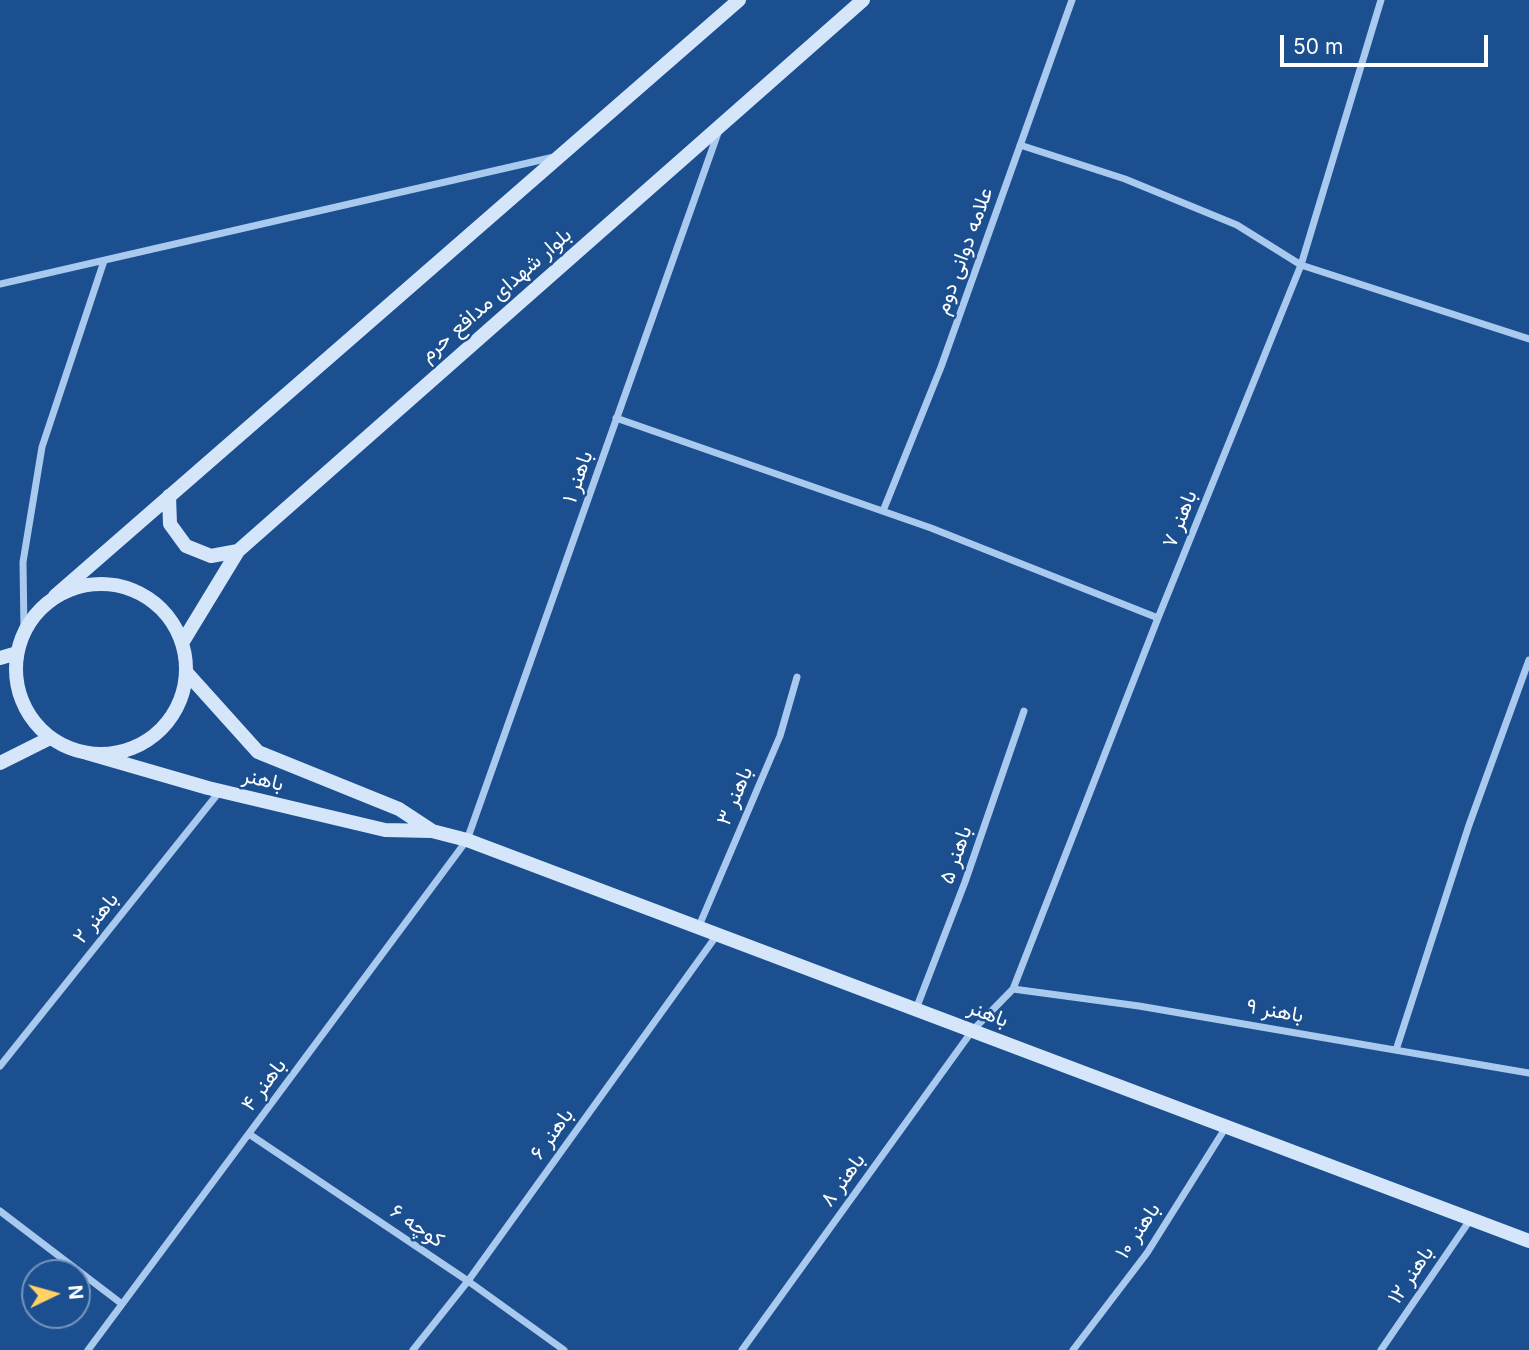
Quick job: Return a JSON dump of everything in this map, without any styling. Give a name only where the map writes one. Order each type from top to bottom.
[{"type":"main road","points":[[55,596],[79,586],[104,583],[130,588],[153,601],[171,620],[182,643],[186,672],[183,692],[174,711],[154,734],[128,750],[108,754],[87,753],[50,738],[33,721],[22,700],[16,677],[17,653],[24,631],[37,611],[739,0]]},
{"type":"main road","name":"بلوار شهدای مدافع حرم","points":[[182,643],[238,551],[863,0]]},
{"type":"main road","points":[[169,496],[170,524],[186,546],[211,556],[238,551]]},
{"type":"main road","points":[[0,658],[17,653]]},
{"type":"main road","name":"باهنر","points":[[186,672],[258,752],[399,809],[432,831]]},
{"type":"main road","points":[[0,763],[50,738]]},
{"type":"main road","name":"باهنر","points":[[87,753],[220,791],[385,830],[432,831],[467,840],[1529,1241]]},
{"type":"street","name":"علامه دوانی دوم","points":[[883,511],[941,367],[1072,0]]},
{"type":"street","name":"باهنر ۷","points":[[972,1031],[1013,989],[1158,618],[1301,265],[1381,0]]},
{"type":"street","name":"باهنر ۱","points":[[467,840],[721,125]]},
{"type":"street","points":[[1020,145],[1125,179],[1237,225],[1301,265],[1529,339]]},
{"type":"street","points":[[0,284],[558,156]]},
{"type":"street","points":[[24,631],[23,562],[42,447],[104,261]]},
{"type":"street","points":[[616,418],[931,528],[1158,618]]},
{"type":"street","points":[[1396,1050],[1469,825],[1529,660]]},
{"type":"street","name":"باهنر ۳","points":[[699,926],[780,736],[797,677]]},
{"type":"street","name":"باهنر ۵","points":[[916,1009],[965,882],[1024,712]]},
{"type":"street","name":"باهنر ۲","points":[[0,1066],[220,791]]},
{"type":"street","name":"باهنر ۴","points":[[88,1350],[467,840]]},
{"type":"street","name":"باهنر ۶","points":[[413,1350],[468,1281],[717,935]]},
{"type":"street","name":"باهنر ۹","points":[[1013,989],[1139,1006],[1529,1073]]},
{"type":"street","name":"باهنر ۸","points":[[742,1350],[972,1031]]},
{"type":"street","name":"باهنر ۱۰","points":[[1073,1350],[1147,1253],[1226,1127]]},
{"type":"street","name":"کوچه ۶","points":[[249,1134],[468,1281],[564,1350]]},
{"type":"street","points":[[0,1211],[122,1304]]},
{"type":"street","name":"باهنر ۱۲","points":[[1381,1350],[1470,1220]]}]
